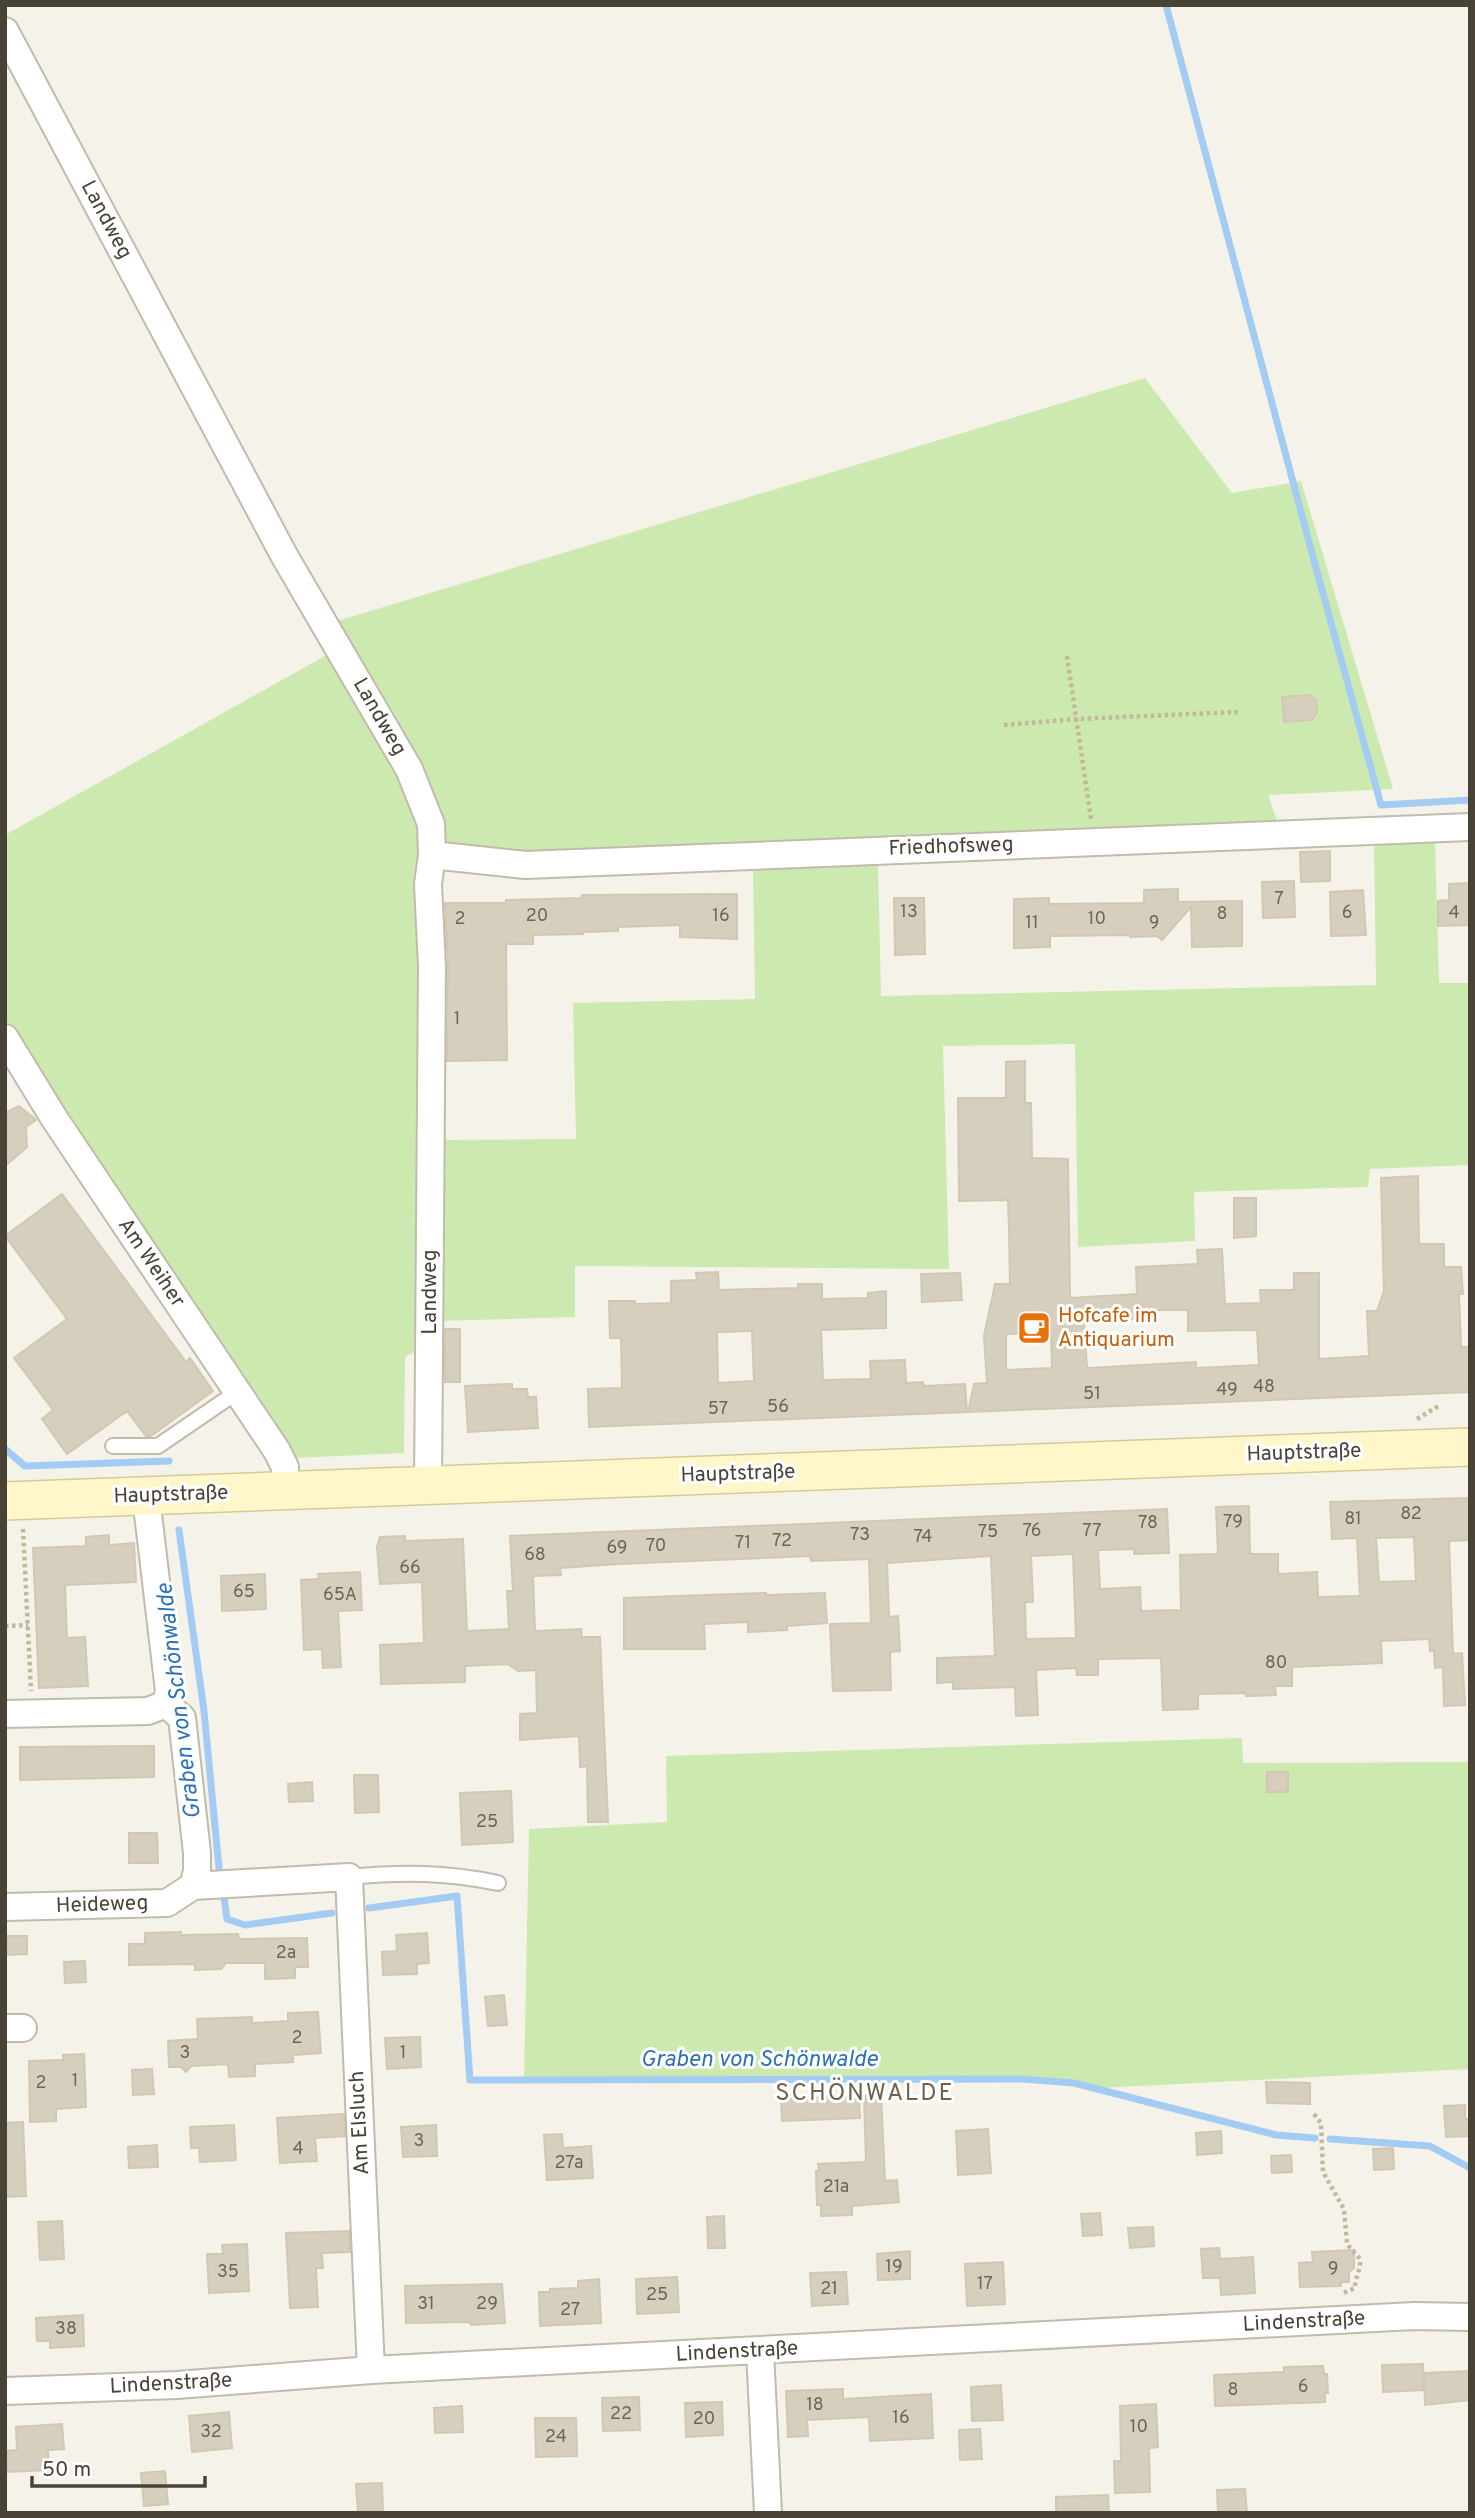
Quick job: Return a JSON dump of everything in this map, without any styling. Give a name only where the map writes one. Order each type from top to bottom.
[{"type":"main road","name":"Hauptstraße","points":[[14,1511],[146,1497],[1470,1447]]},
{"type":"street","name":"Landweg","points":[[5,31],[285,557],[409,769],[431,824],[432,855],[428,884],[432,966],[428,1486]]},
{"type":"street","name":"Friedhofsweg","points":[[432,855],[526,865],[1470,827]]},
{"type":"street","name":"Am Weiher","points":[[5,1038],[54,1118],[277,1451],[285,1467],[286,1491]]},
{"type":"street","points":[[146,1497],[169,1691],[166,1704]]},
{"type":"street","points":[[5,1714],[148,1711],[166,1704]]},
{"type":"street","points":[[166,1704],[182,1718],[197,1853],[197,1871],[193,1886]]},
{"type":"street","name":"Heideweg","points":[[5,1908],[167,1903],[193,1886],[349,1877]]},
{"type":"street","name":"Am Elsluch","points":[[349,1877],[371,2370]]},
{"type":"street","name":"Lindenstraße","points":[[5,2391],[177,2385],[371,2370],[1414,2316],[1470,2317]]},
{"type":"street","points":[[761,2351],[768,2513]]},
{"type":"lane","points":[[113,1446],[158,1446],[237,1392]]},
{"type":"lane","points":[[349,1877],[394,1873],[460,1875],[498,1883]]},
{"type":"path","points":[[1067,656],[1094,841]]},
{"type":"path","points":[[1004,725],[1238,712]]},
{"type":"path","points":[[14,1511],[28,1625],[32,1713]]},
{"type":"path","points":[[5,1626],[28,1625]]},
{"type":"path","points":[[1314,2113],[1321,2123],[1323,2172],[1344,2209],[1347,2244],[1360,2259],[1361,2270],[1355,2279],[1355,2288],[1334,2294]]},
{"type":"green space","points":[[1145,378],[1232,493],[1301,481],[1393,789],[1268,795],[1279,827],[525,862],[435,853],[337,621]]},
{"type":"green space","points":[[332,652],[431,824],[424,1346],[405,1357],[404,1453],[294,1458],[14,1039],[5,1021],[5,835]]},
{"type":"green space","points":[[1435,841],[1439,983],[1470,983],[1470,1165],[1370,1169],[1368,1187],[1194,1192],[1195,1241],[1078,1247],[1075,1044],[943,1046],[949,1269],[575,1266],[575,1317],[437,1321],[437,1140],[576,1139],[573,1003],[755,999],[753,868],[878,862],[881,996],[1376,985],[1374,843]]},
{"type":"green space","points":[[1242,1738],[1243,1763],[1470,1762],[1470,2069],[1099,2088],[1022,2079],[524,2080],[529,1829],[667,1822],[666,1756]]},
{"type":"building","points":[[1310,695],[1316,701],[1317,712],[1312,720],[1284,722],[1282,697]]},
{"type":"building","points":[[1330,851],[1330,881],[1301,882],[1300,852]]},
{"type":"building","points":[[1294,881],[1295,917],[1263,918],[1262,882]]},
{"type":"building","points":[[1470,883],[1470,925],[1438,926],[1438,901],[1449,900],[1449,884]]},
{"type":"building","points":[[1178,889],[1178,902],[1242,901],[1242,946],[1192,947],[1191,907],[1162,940],[1157,936],[1130,935],[1050,936],[1050,947],[1014,948],[1014,899],[1049,898],[1049,904],[1144,903],[1144,890]]},
{"type":"building","points":[[1363,890],[1366,935],[1331,936],[1330,892]]},
{"type":"building","points":[[737,894],[737,939],[680,937],[680,925],[618,927],[618,931],[583,934],[533,935],[533,944],[506,944],[507,1060],[447,1061],[448,966],[445,903],[506,903],[506,900],[582,898],[582,895]]},
{"type":"building","points":[[894,898],[924,898],[925,954],[895,955]]},
{"type":"building","points":[[1025,1061],[1025,1103],[1031,1103],[1032,1158],[1068,1159],[1070,1298],[1137,1294],[1136,1267],[1198,1264],[1197,1250],[1222,1249],[1225,1304],[1261,1303],[1260,1290],[1294,1290],[1294,1273],[1319,1273],[1319,1359],[1369,1356],[1367,1311],[1377,1311],[1384,1291],[1381,1178],[1418,1176],[1419,1244],[1444,1244],[1444,1267],[1461,1267],[1461,1347],[1470,1347],[1470,1392],[968,1412],[974,1384],[987,1383],[984,1336],[995,1284],[1010,1284],[1009,1229],[1008,1200],[959,1201],[958,1098],[1006,1098],[1006,1062]],"holes":[[[1151,1310],[1188,1310],[1188,1331],[1257,1330],[1259,1365],[1196,1368],[1196,1362],[1087,1368],[1084,1321],[1151,1318]],[[1051,1333],[1052,1368],[1006,1370],[1006,1334]]]},
{"type":"building","points":[[19,1106],[36,1120],[26,1127],[27,1147],[5,1166],[5,1113]]},
{"type":"building","points":[[62,1194],[186,1362],[190,1358],[213,1391],[151,1436],[146,1436],[127,1411],[67,1454],[42,1419],[53,1410],[14,1358],[67,1319],[5,1236]]},
{"type":"building","points":[[1234,1198],[1256,1198],[1256,1236],[1234,1238]]},
{"type":"building","points":[[718,1272],[719,1290],[798,1288],[798,1284],[822,1284],[822,1299],[868,1298],[868,1293],[886,1291],[886,1328],[821,1330],[823,1380],[871,1379],[870,1361],[905,1360],[906,1383],[923,1382],[924,1386],[965,1384],[967,1412],[589,1427],[588,1389],[622,1388],[621,1338],[610,1338],[609,1301],[635,1301],[635,1304],[671,1303],[671,1281],[697,1280],[696,1273]],"holes":[[[752,1331],[754,1381],[718,1383],[717,1332]]]},
{"type":"building","points":[[960,1273],[962,1300],[922,1302],[921,1274]]},
{"type":"building","points":[[445,1329],[460,1329],[460,1382],[445,1382]]},
{"type":"building","points":[[512,1384],[512,1389],[527,1389],[528,1397],[536,1397],[538,1428],[468,1432],[465,1386]]},
{"type":"building","points":[[1470,1498],[1470,1540],[1449,1541],[1453,1654],[1462,1653],[1465,1705],[1444,1706],[1443,1667],[1435,1668],[1434,1651],[1430,1651],[1429,1639],[1381,1641],[1382,1663],[1292,1667],[1292,1686],[1275,1686],[1276,1695],[1198,1694],[1198,1709],[1163,1710],[1161,1658],[1098,1659],[1098,1675],[1077,1675],[1076,1668],[1036,1670],[1038,1715],[1016,1716],[1015,1687],[953,1689],[953,1682],[937,1683],[937,1658],[995,1656],[991,1556],[887,1563],[889,1617],[898,1616],[900,1651],[890,1652],[891,1690],[833,1691],[830,1624],[871,1623],[869,1559],[811,1561],[810,1556],[618,1564],[560,1568],[561,1575],[533,1576],[535,1631],[581,1629],[582,1637],[600,1637],[608,1822],[588,1822],[587,1766],[580,1767],[579,1736],[520,1740],[520,1714],[537,1713],[536,1670],[518,1671],[508,1664],[465,1666],[465,1682],[381,1684],[380,1645],[424,1643],[422,1582],[380,1584],[377,1547],[380,1537],[405,1536],[405,1541],[463,1539],[467,1631],[509,1629],[507,1591],[513,1591],[510,1536],[1167,1509],[1169,1553],[1134,1554],[1134,1549],[1098,1550],[1100,1589],[1140,1587],[1141,1611],[1181,1610],[1180,1555],[1218,1554],[1216,1507],[1249,1506],[1250,1554],[1278,1554],[1278,1574],[1317,1572],[1318,1597],[1360,1596],[1357,1538],[1332,1539],[1330,1502]],"holes":[[[1414,1537],[1416,1581],[1379,1582],[1376,1538]],[[1073,1554],[1076,1638],[1026,1639],[1025,1602],[1033,1602],[1031,1556]]]},
{"type":"building","points":[[109,1535],[109,1545],[134,1543],[136,1582],[65,1585],[67,1638],[85,1637],[88,1686],[39,1688],[33,1548],[86,1546],[86,1537]]},
{"type":"building","points":[[360,1572],[362,1610],[338,1611],[341,1667],[323,1668],[322,1649],[304,1650],[301,1580],[319,1579],[318,1574]]},
{"type":"building","points":[[265,1574],[266,1609],[222,1611],[221,1576]]},
{"type":"building","points":[[825,1593],[827,1623],[787,1626],[787,1630],[748,1632],[748,1622],[704,1624],[705,1649],[624,1649],[624,1598]]},
{"type":"building","points":[[154,1746],[154,1777],[20,1780],[20,1747]]},
{"type":"building","points":[[1267,1772],[1288,1772],[1288,1792],[1267,1792]]},
{"type":"building","points":[[354,1775],[378,1775],[379,1812],[355,1813]]},
{"type":"building","points":[[312,1782],[313,1801],[289,1802],[288,1784]]},
{"type":"building","points":[[511,1791],[513,1842],[462,1845],[460,1793]]},
{"type":"building","points":[[129,1833],[157,1833],[158,1863],[129,1863]]},
{"type":"building","points":[[181,1932],[181,1935],[238,1934],[239,1939],[307,1938],[308,1967],[295,1967],[295,1978],[265,1979],[265,1963],[226,1963],[221,1969],[195,1970],[195,1964],[129,1965],[129,1944],[145,1944],[145,1933]]},
{"type":"building","points":[[427,1933],[429,1963],[417,1964],[417,1974],[383,1975],[382,1952],[397,1951],[396,1935]]},
{"type":"building","points":[[5,1936],[27,1936],[27,1954],[5,1955]]},
{"type":"building","points":[[85,1961],[86,1982],[65,1983],[64,1962]]},
{"type":"building","points":[[504,1995],[507,2025],[488,2026],[485,1997]]},
{"type":"building","points":[[318,2012],[321,2053],[293,2055],[293,2062],[255,2064],[255,2076],[229,2077],[228,2064],[191,2066],[186,2072],[181,2067],[169,2067],[168,2041],[198,2039],[197,2019],[252,2017],[252,2023],[288,2021],[288,2013]]},
{"type":"building","points":[[420,2037],[421,2067],[387,2069],[385,2038]]},
{"type":"building","points":[[84,2054],[86,2107],[56,2109],[56,2121],[30,2122],[29,2061],[63,2060],[63,2055]]},
{"type":"building","points":[[152,2069],[154,2094],[133,2095],[132,2070]]},
{"type":"building","points":[[1266,2082],[1310,2083],[1310,2104],[1267,2103]]},
{"type":"building","points":[[881,2095],[885,2181],[897,2180],[899,2202],[852,2206],[852,2215],[821,2216],[821,2205],[817,2205],[818,2164],[866,2162],[864,2096]]},
{"type":"building","points":[[859,2096],[860,2118],[782,2121],[781,2099]]},
{"type":"building","points":[[1465,2105],[1465,2119],[1470,2119],[1470,2136],[1446,2137],[1444,2106]]},
{"type":"building","points":[[344,2114],[345,2136],[315,2138],[317,2161],[280,2163],[277,2118]]},
{"type":"building","points":[[23,2122],[26,2196],[5,2197],[5,2123]]},
{"type":"building","points":[[234,2125],[236,2160],[200,2162],[199,2148],[191,2148],[190,2127]]},
{"type":"building","points":[[436,2125],[437,2156],[403,2157],[401,2127]]},
{"type":"building","points":[[988,2129],[991,2173],[958,2175],[956,2131]]},
{"type":"building","points":[[1221,2131],[1222,2153],[1197,2155],[1196,2133]]},
{"type":"building","points":[[562,2134],[563,2148],[591,2146],[593,2178],[547,2180],[544,2135]]},
{"type":"building","points":[[157,2145],[158,2167],[129,2168],[128,2147]]},
{"type":"building","points":[[1393,2148],[1394,2169],[1374,2170],[1373,2149]]},
{"type":"building","points":[[1291,2155],[1292,2172],[1272,2173],[1271,2156]]},
{"type":"building","points":[[1100,2213],[1102,2235],[1083,2236],[1081,2214]]},
{"type":"building","points":[[724,2216],[725,2248],[708,2248],[707,2217]]},
{"type":"building","points":[[62,2221],[64,2259],[40,2260],[38,2222]]},
{"type":"building","points":[[1153,2227],[1154,2246],[1130,2248],[1128,2228]]},
{"type":"building","points":[[349,2231],[350,2252],[322,2253],[323,2268],[316,2268],[318,2307],[290,2308],[286,2233]]},
{"type":"building","points":[[247,2244],[249,2291],[209,2293],[207,2254],[223,2254],[222,2245]]},
{"type":"building","points":[[1219,2248],[1220,2259],[1253,2257],[1255,2293],[1221,2295],[1220,2278],[1203,2278],[1201,2249]]},
{"type":"building","points":[[1354,2250],[1354,2268],[1349,2272],[1349,2282],[1341,2282],[1341,2286],[1300,2287],[1299,2263],[1313,2262],[1312,2252]]},
{"type":"building","points":[[910,2251],[910,2279],[878,2280],[877,2254]]},
{"type":"building","points":[[1003,2262],[1005,2304],[967,2306],[965,2264]]},
{"type":"building","points":[[846,2272],[848,2304],[812,2306],[810,2273]]},
{"type":"building","points":[[677,2277],[679,2312],[637,2314],[636,2279]]},
{"type":"building","points":[[599,2279],[601,2323],[540,2326],[539,2292],[578,2288],[578,2281]]},
{"type":"building","points":[[502,2284],[505,2323],[406,2323],[405,2286]]},
{"type":"building","points":[[83,2315],[84,2346],[50,2348],[50,2341],[37,2341],[36,2318]]},
{"type":"building","points":[[1423,2364],[1424,2390],[1383,2392],[1382,2365]]},
{"type":"building","points":[[1323,2366],[1324,2374],[1327,2374],[1328,2393],[1325,2393],[1325,2402],[1215,2406],[1214,2375],[1284,2372],[1284,2367]]},
{"type":"building","points":[[1470,2371],[1470,2400],[1425,2405],[1424,2373]]},
{"type":"building","points":[[1001,2385],[1003,2420],[972,2421],[971,2387]]},
{"type":"building","points":[[843,2389],[843,2399],[931,2394],[933,2438],[870,2441],[869,2417],[807,2420],[808,2436],[788,2437],[786,2391]]},
{"type":"building","points":[[639,2397],[640,2430],[603,2431],[602,2398]]},
{"type":"building","points":[[722,2402],[723,2435],[686,2437],[685,2403]]},
{"type":"building","points":[[1156,2404],[1158,2447],[1149,2448],[1150,2492],[1115,2493],[1114,2461],[1121,2461],[1120,2406]]},
{"type":"building","points":[[462,2406],[463,2432],[435,2433],[434,2408]]},
{"type":"building","points":[[229,2412],[232,2448],[192,2452],[189,2416]]},
{"type":"building","points":[[535,2418],[576,2418],[577,2456],[536,2457]]},
{"type":"building","points":[[62,2424],[64,2449],[48,2450],[49,2470],[5,2472],[5,2451],[17,2450],[16,2427]]},
{"type":"building","points":[[980,2429],[982,2459],[960,2460],[959,2430]]},
{"type":"building","points":[[165,2471],[168,2504],[144,2506],[141,2473]]},
{"type":"building","points":[[382,2483],[383,2513],[358,2512],[356,2484]]},
{"type":"building","points":[[1245,2489],[1247,2513],[1218,2513],[1217,2490]]},
{"type":"building","points":[[1108,2495],[1109,2513],[1056,2513],[1056,2497]]},
{"type":"waterway","points":[[1166,5],[1381,805],[1470,800]]},
{"type":"waterway","name":"Graben von Schönwalde","points":[[5,1449],[25,1466],[169,1461]]},
{"type":"waterway","name":"Graben von Schönwalde","points":[[179,1530],[204,1711],[219,1868]]},
{"type":"waterway","name":"Graben von Schönwalde","points":[[369,1908],[457,1896],[470,2080],[1022,2079],[1074,2083],[1276,2135],[1315,2138]]},
{"type":"waterway","name":"Graben von Schönwalde","points":[[224,1897],[227,1919],[245,1925],[332,1913]]},
{"type":"waterway","name":"Graben von Schönwalde","points":[[1330,2139],[1430,2146],[1470,2168]]},
{"type":"place","name":"Hofcafe im Antiquarium","points":[[1034,1328]]},
{"type":"district","name":"SCHÖNWALDE","points":[[865,2094]]}]
